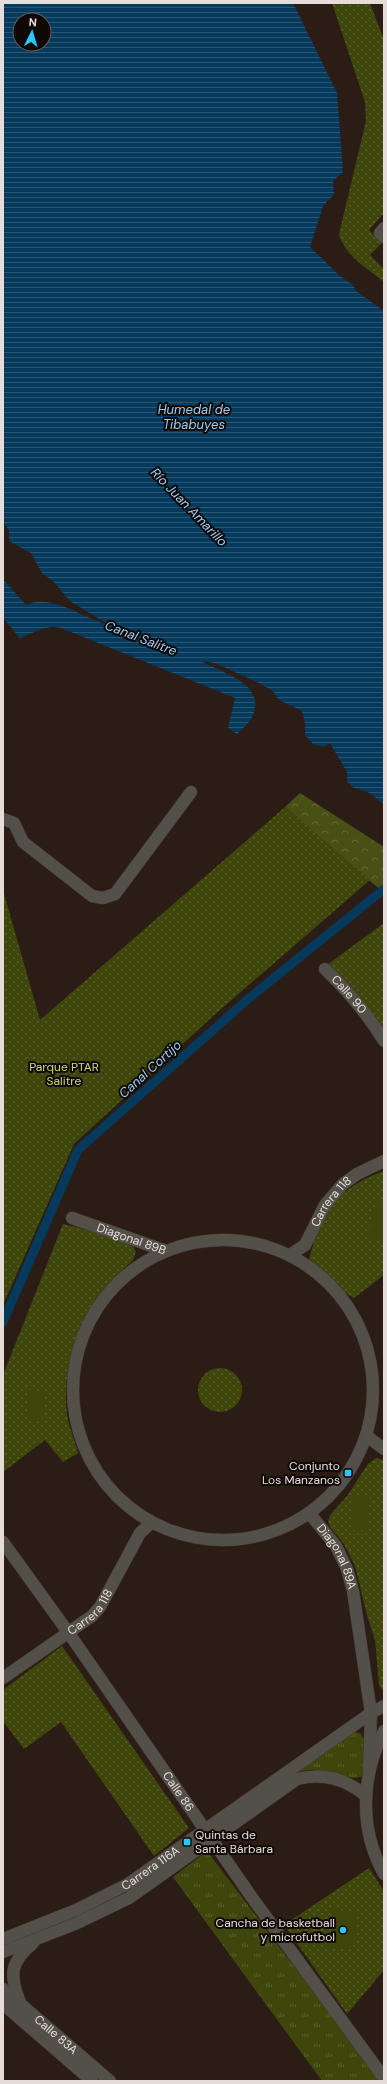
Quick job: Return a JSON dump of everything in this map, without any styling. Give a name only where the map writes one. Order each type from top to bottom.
[{"type":"street","points":[[3,819],[14,824],[24,842],[92,896],[103,898],[115,894],[191,792]]},
{"type":"street","name":"Calle 90","points":[[325,969],[365,1011],[384,1041]]},
{"type":"street","name":"Carrera 118","points":[[290,1255],[305,1245],[325,1205],[343,1184],[357,1174],[384,1161]]},
{"type":"street","name":"Diagonal 89B","points":[[72,1218],[166,1251],[197,1242],[229,1240],[260,1244],[290,1255],[325,1280],[345,1301],[363,1332],[373,1378],[375,1402],[368,1437],[356,1460],[343,1480],[328,1498],[310,1514]]},
{"type":"street","name":"Diagonal 89A","points":[[166,1251],[143,1263],[122,1279],[104,1298],[88,1323],[77,1351],[72,1384],[74,1418],[84,1450],[97,1474],[124,1505],[152,1524],[183,1536],[216,1540],[249,1538],[281,1529],[310,1514],[336,1546],[347,1569],[354,1598],[371,1712],[369,1769],[365,1795],[367,1826],[373,1850],[384,1874]]},
{"type":"street","points":[[368,1437],[384,1449]]},
{"type":"street","name":"Carrera 118","points":[[3,1678],[92,1616],[100,1606],[140,1534],[152,1524]]},
{"type":"street","name":"Calle 86","points":[[3,1542],[209,1833],[253,1899],[384,2078]]},
{"type":"street","name":"Carrera 116A","points":[[3,1952],[100,1913],[129,1898],[209,1833],[371,1712],[384,1706]]},
{"type":"street","points":[[371,1712],[375,1720],[384,1725]]},
{"type":"street","name":"Diagonal 89A","points":[[369,1769],[376,1747],[384,1731]]},
{"type":"street","name":"Carrera 116A","points":[[3,1939],[107,1896],[297,1779],[322,1776],[339,1779],[355,1787],[365,1795]]},
{"type":"street","points":[[22,2005],[15,1990],[13,1972],[16,1960],[38,1938]]},
{"type":"street","name":"Calle 83A","points":[[3,1988],[22,2005],[91,2075]]},
{"type":"street","name":"Calle 83A","points":[[3,2004],[91,2075],[110,2081]]},
{"type":"green space","points":[[332,3],[370,3],[384,40],[384,213],[369,230],[382,243],[370,255],[384,269],[384,282],[351,255],[342,242],[339,234],[366,121],[365,102]]},
{"type":"green space","points":[[300,793],[384,847],[384,893],[285,807]]},
{"type":"green space","name":"Parque PTAR Salitre","points":[[285,807],[370,880],[213,1016],[74,1144],[3,1305],[3,890],[40,1020]]},
{"type":"green space","points":[[384,923],[384,1035],[327,965]]},
{"type":"green space","points":[[384,1171],[384,1275],[354,1298],[343,1291],[308,1262],[316,1234],[328,1209],[349,1188]]},
{"type":"green space","points":[[376,1201],[384,1203],[384,1241],[367,1237]]},
{"type":"green space","points":[[63,1224],[109,1235],[133,1246],[136,1252],[133,1260],[115,1277],[99,1296],[83,1322],[72,1352],[66,1399],[68,1420],[78,1453],[63,1462],[45,1440],[3,1472],[3,1375]]},
{"type":"green space","points":[[216,1368],[224,1368],[236,1374],[242,1386],[242,1394],[236,1406],[224,1412],[216,1412],[204,1406],[198,1394],[198,1386],[204,1374]]},
{"type":"green space","points":[[28,1390],[43,1391],[42,1422],[27,1421]]},
{"type":"green space","points":[[376,1458],[384,1460],[384,1692],[379,1685],[375,1640],[367,1615],[355,1566],[344,1544],[330,1527],[328,1521],[331,1514],[347,1496],[368,1464]]},
{"type":"green space","points":[[353,1495],[370,1496],[368,1530],[351,1530]]},
{"type":"green space","points":[[62,1646],[189,1828],[154,1856],[61,1722],[24,1749],[3,1721],[3,1690]]},
{"type":"green space","points":[[352,1731],[360,1733],[365,1741],[363,1776],[355,1778],[339,1776],[316,1770],[300,1772],[297,1768]]},
{"type":"green space","points":[[207,1851],[381,2081],[322,2081],[173,1877]]},
{"type":"green space","points":[[369,1868],[384,1891],[384,1970],[347,2014],[284,1925]]},
{"type":"green space","name":"Cancha de basketball y microfutbol","points":[[333,1909],[357,1913],[353,1950],[329,1947]]},
{"type":"water","name":"Humedal de Tibabuyes","points":[[3,3],[293,3],[337,93],[343,172],[333,181],[334,194],[323,206],[310,247],[340,276],[353,285],[356,291],[384,311],[384,804],[368,792],[352,787],[347,781],[347,772],[330,743],[324,747],[313,744],[305,735],[305,723],[302,711],[279,700],[273,691],[259,683],[215,663],[201,661],[239,680],[253,695],[255,704],[252,718],[237,734],[228,728],[235,698],[61,628],[45,628],[20,638],[3,618],[3,579],[26,605],[36,602],[57,604],[109,625],[70,601],[54,582],[42,573],[31,553],[9,541],[9,531],[3,521]]},
{"type":"waterway","name":"Canal Cortijo","points":[[3,1322],[78,1150],[248,999],[384,889]]},
{"type":"place","name":"Conjunto Los Manzanos","points":[[348,1473]]},
{"type":"place","name":"Quintas de Santa Bárbara","points":[[187,1842]]},
{"type":"place","name":"Cancha de basketball y microfutbol","points":[[343,1930]]},
{"type":"water label","name":"Río Juan Amarillo","points":[[189,507]]},
{"type":"water label","name":"Canal Salitre","points":[[141,638]]}]
